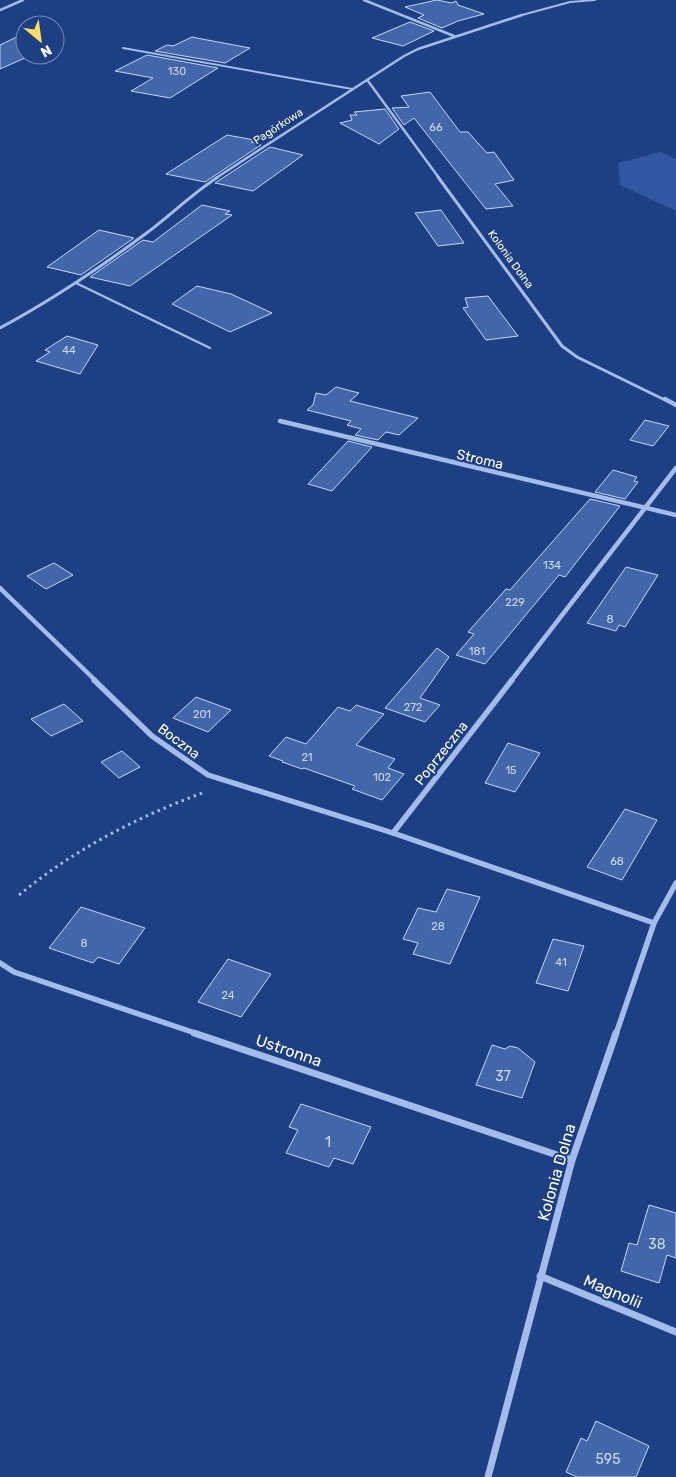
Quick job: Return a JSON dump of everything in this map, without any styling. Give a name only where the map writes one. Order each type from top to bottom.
[{"type":"street","points":[[0,10],[23,0]]},
{"type":"street","points":[[364,0],[454,37]]},
{"type":"street","name":"Pagórkowa","points":[[0,328],[76,283],[150,231],[203,186],[404,56],[454,37],[522,15]]},
{"type":"street","name":"Kolonia Dolna","points":[[368,81],[562,346],[577,357],[676,405]]},
{"type":"street","name":"Stroma","points":[[280,421],[452,464],[676,515]]},
{"type":"street","name":"Poprzeczna","points":[[393,834],[676,468]]},
{"type":"street","name":"Boczna","points":[[0,588],[152,736],[208,775],[393,834]]},
{"type":"street","points":[[393,834],[654,922]]},
{"type":"street","name":"Kolonia Dolna","points":[[488,1477],[572,1160],[654,922],[676,883]]},
{"type":"street","name":"Ustronna","points":[[0,963],[14,972],[572,1160]]},
{"type":"street","name":"Magnolii","points":[[540,1276],[676,1332]]},
{"type":"lane","name":"Pagórkowa","points":[[522,15],[570,2],[594,0]]},
{"type":"lane","points":[[123,48],[352,89]]},
{"type":"lane","points":[[76,283],[210,348]]},
{"type":"path","points":[[19,895],[49,869],[130,821],[232,782]]},
{"type":"shaded area","points":[[661,152],[676,159],[676,211],[620,185],[618,163]]},
{"type":"building","points":[[437,0],[452,3],[456,1],[458,5],[484,14],[458,21],[442,28],[418,18],[424,15],[405,7]]},
{"type":"building","points":[[410,22],[434,31],[403,46],[372,38]]},
{"type":"building","points":[[192,37],[250,48],[225,63],[155,51],[167,45],[173,46]]},
{"type":"building","points":[[15,38],[15,62],[0,69],[0,45]]},
{"type":"building","points":[[147,55],[218,68],[170,98],[131,91],[153,78],[115,71]]},
{"type":"building","points":[[430,92],[460,132],[468,132],[487,153],[494,152],[514,180],[495,184],[513,206],[486,209],[414,118],[404,125],[392,108],[409,107],[401,96]]},
{"type":"building","points":[[385,109],[399,129],[379,144],[340,123],[352,120],[350,115],[357,115],[354,112]]},
{"type":"building","points":[[227,135],[254,140],[251,142],[261,145],[205,182],[166,174]]},
{"type":"building","points":[[270,147],[303,155],[253,191],[215,183]]},
{"type":"building","points":[[202,205],[230,211],[225,214],[232,215],[130,286],[90,277],[143,240],[153,242]]},
{"type":"building","points":[[441,210],[464,243],[438,246],[415,213]]},
{"type":"building","points":[[99,230],[134,238],[81,275],[47,267]]},
{"type":"building","points":[[197,286],[231,294],[272,313],[230,332],[172,304]]},
{"type":"building","points":[[488,296],[518,336],[486,340],[463,308],[468,307],[465,298]]},
{"type":"building","points":[[67,336],[98,345],[80,374],[36,361],[50,352],[45,350]]},
{"type":"building","points":[[336,387],[359,393],[350,401],[418,418],[399,435],[386,432],[378,440],[355,435],[361,429],[347,425],[351,421],[307,410],[313,405],[316,393],[326,395]]},
{"type":"building","points":[[645,420],[669,426],[653,446],[630,440]]},
{"type":"building","points":[[348,441],[372,447],[332,491],[308,484]]},
{"type":"building","points":[[613,470],[637,477],[634,481],[638,482],[625,499],[595,492]]},
{"type":"building","points":[[590,499],[620,506],[565,577],[559,575],[485,664],[456,655],[474,634],[468,632],[506,589],[510,590]]},
{"type":"building","points":[[54,563],[73,575],[46,589],[27,576]]},
{"type":"building","points":[[626,567],[658,575],[625,627],[619,625],[616,631],[587,623]]},
{"type":"building","points":[[437,648],[449,657],[420,698],[440,705],[425,722],[385,708]]},
{"type":"building","points":[[196,697],[231,710],[208,732],[173,718]]},
{"type":"building","points":[[64,704],[83,721],[51,736],[31,719]]},
{"type":"building","points":[[356,705],[384,714],[356,745],[395,759],[388,768],[404,774],[382,800],[352,789],[355,786],[269,756],[286,737],[306,744],[338,707],[350,711]]},
{"type":"building","points":[[508,743],[540,753],[515,792],[485,783]]},
{"type":"building","points":[[122,751],[140,767],[119,778],[101,762]]},
{"type":"building","points":[[625,809],[657,820],[622,880],[587,867]]},
{"type":"building","points":[[447,889],[480,897],[450,964],[413,954],[418,943],[403,939],[418,908],[436,912]]},
{"type":"building","points":[[81,907],[145,928],[119,964],[98,957],[93,963],[49,948]]},
{"type":"building","points":[[553,939],[584,946],[568,991],[536,983]]},
{"type":"building","points":[[228,959],[271,974],[241,1017],[198,1002]]},
{"type":"building","points":[[492,1045],[505,1049],[510,1046],[518,1048],[535,1062],[522,1098],[476,1085]]},
{"type":"building","points":[[301,1104],[371,1127],[353,1164],[334,1158],[329,1167],[286,1153],[298,1130],[289,1127]]},
{"type":"building","points":[[649,1205],[676,1213],[676,1258],[667,1255],[659,1283],[621,1271],[629,1243],[637,1245]]},
{"type":"building","points":[[596,1421],[649,1446],[636,1477],[577,1477],[566,1472],[581,1438],[587,1441]]}]
